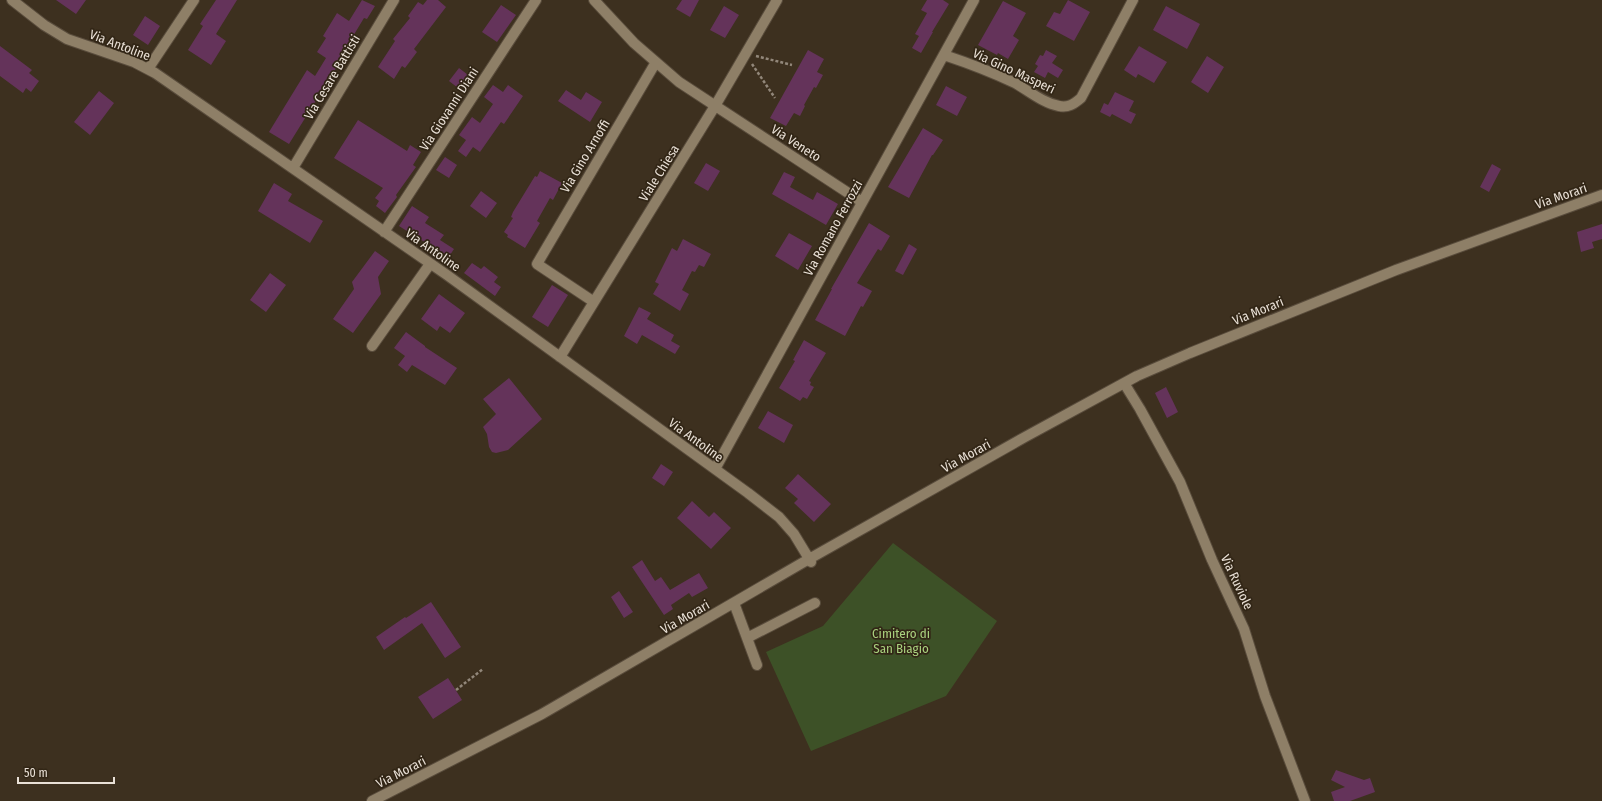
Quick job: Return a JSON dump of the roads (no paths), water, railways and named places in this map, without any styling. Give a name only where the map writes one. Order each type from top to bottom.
[{"type":"street","name":"Via Antoline","points":[[12,0],[44,25],[67,38],[134,62],[148,69],[430,264],[715,469],[779,517],[794,534],[810,560]]},
{"type":"street","points":[[148,69],[194,0]]},
{"type":"street","name":"Via Cesare Battisti","points":[[293,168],[394,0]]},
{"type":"street","name":"Via Giovanni Diani","points":[[384,232],[536,0]]},
{"type":"street","name":"Via Veneto","points":[[594,0],[634,43],[679,82],[862,202]]},
{"type":"street","name":"Viale Chiesa","points":[[560,357],[715,106],[777,0]]},
{"type":"street","name":"Via Romano Ferrozzi","points":[[715,469],[974,0]]},
{"type":"street","name":"Via Gino Masperi","points":[[944,55],[1015,84],[1047,102],[1059,106],[1071,106],[1081,98],[1133,0]]},
{"type":"street","name":"Via Gino Arnoffi","points":[[594,302],[537,264],[656,62]]},
{"type":"street","name":"Via Morari","points":[[372,801],[542,714],[734,603],[1124,383],[1190,353],[1396,270],[1602,195]]},
{"type":"street","points":[[372,346],[430,264]]},
{"type":"street","name":"Via Ruviole","points":[[1124,383],[1180,482],[1212,560],[1244,629],[1266,696],[1305,801]]},
{"type":"street","points":[[734,603],[757,665]]},
{"type":"street","points":[[747,638],[815,603]]},
{"type":"park label","name":"Cimitero di San Biagio","points":[[901,640]]}]
